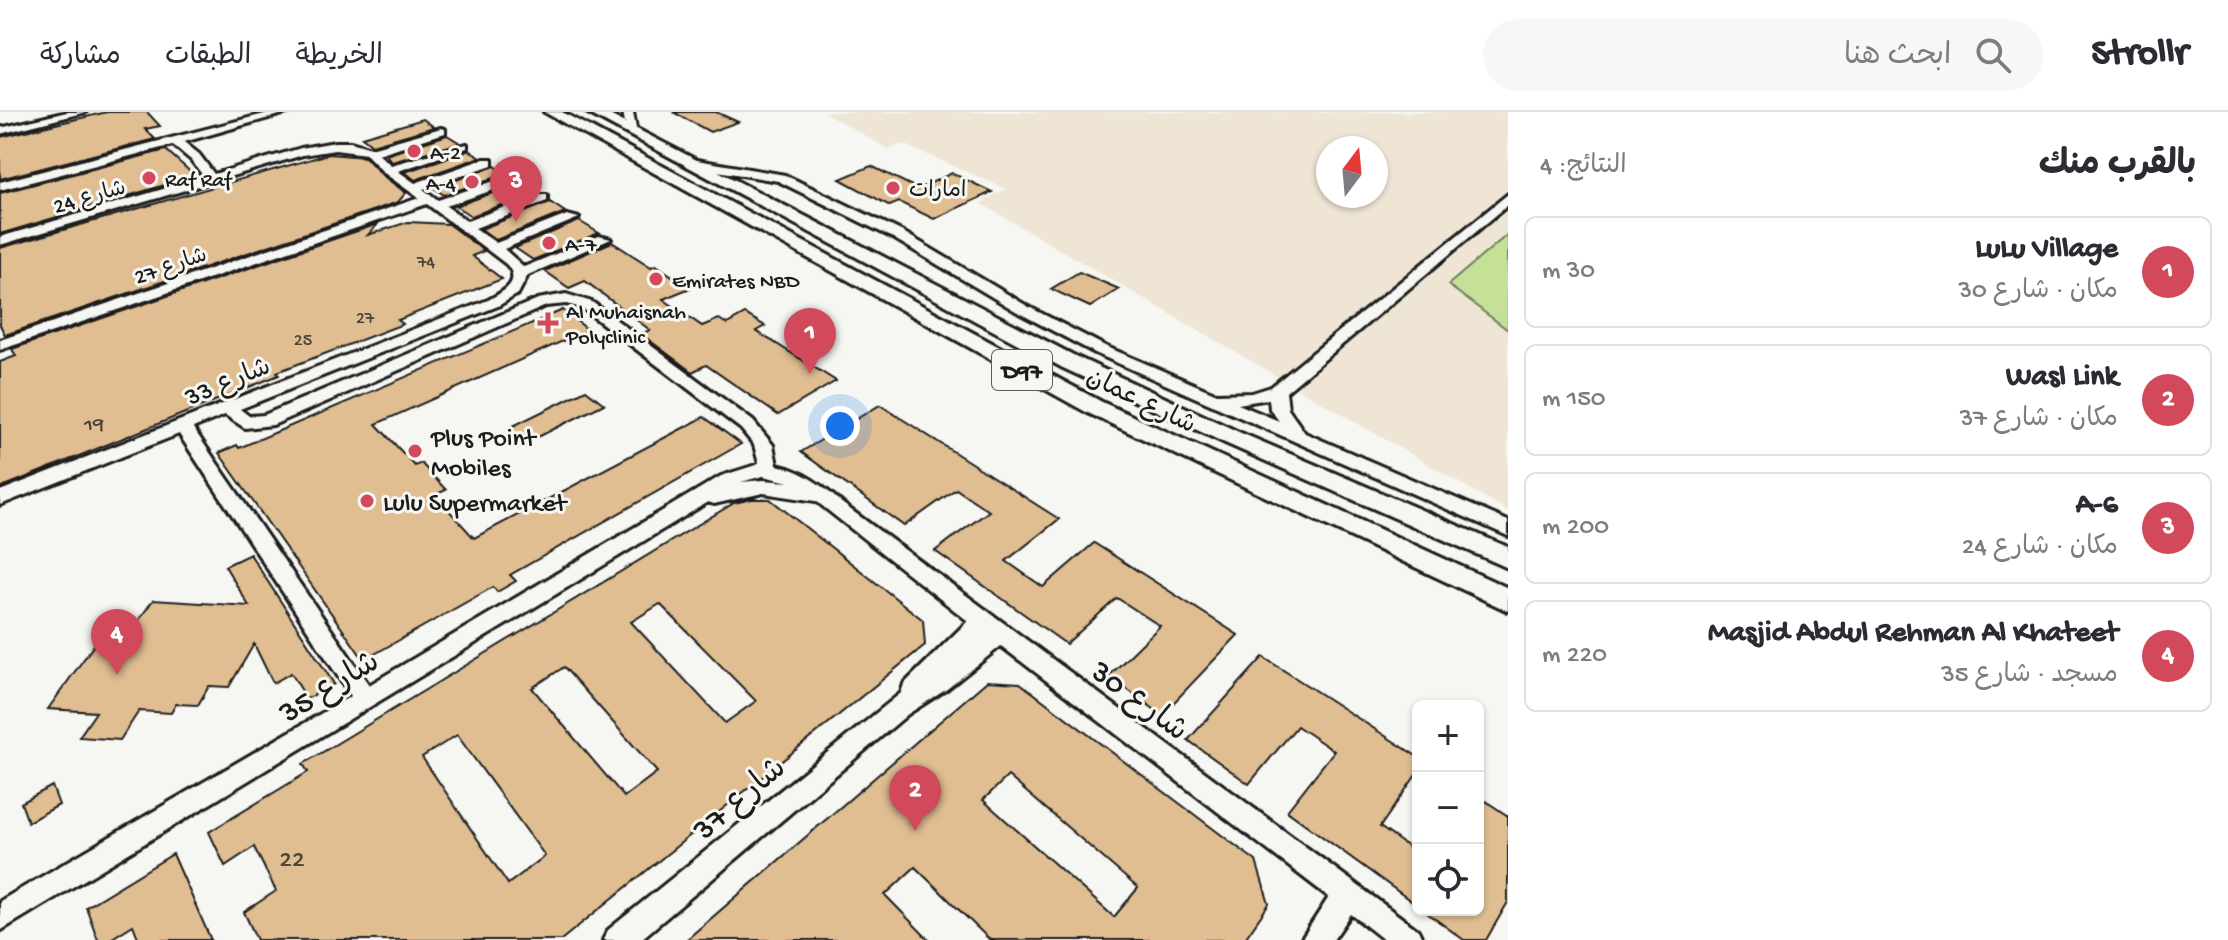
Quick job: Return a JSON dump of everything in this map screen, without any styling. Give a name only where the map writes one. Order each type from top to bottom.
[{"type":"main road","name":"شارع عمان","points":[[551,112],[1094,407],[1508,600]]},
{"type":"main road","points":[[571,112],[731,197],[844,244]]},
{"type":"main road","name":"شارع عمان","points":[[593,112],[631,122],[691,163],[1071,363],[1233,438],[1508,558]]},
{"type":"street","points":[[0,131],[81,112]]},
{"type":"street","points":[[247,121],[276,112]]},
{"type":"street","points":[[0,186],[285,112]]},
{"type":"street","points":[[373,156],[441,131]]},
{"type":"street","points":[[180,139],[217,178]]},
{"type":"street","points":[[388,170],[463,146]]},
{"type":"street","name":"شارع 24","points":[[0,241],[281,159],[331,151],[373,156],[495,251]]},
{"type":"street","points":[[412,188],[488,162]]},
{"type":"street","points":[[691,163],[781,178],[898,235],[1060,330],[1205,398],[1508,529]]},
{"type":"street","name":"شارع 27","points":[[0,345],[355,226],[513,179]]},
{"type":"street","points":[[464,227],[542,198]]},
{"type":"street","points":[[1205,398],[1253,398],[1277,391],[1508,198]]},
{"type":"street","points":[[495,251],[572,218]]},
{"type":"street","points":[[495,251],[520,268],[521,273],[604,239]]},
{"type":"street","name":"شارع 33","points":[[473,309],[504,284],[507,268],[495,251]]},
{"type":"street","name":"شارع 33","points":[[0,498],[508,296],[519,287],[521,273]]},
{"type":"street","points":[[227,408],[245,422],[267,421],[543,302],[566,299],[587,305],[747,425],[763,441],[768,452],[768,470]]},
{"type":"street","points":[[1277,391],[1284,420],[1302,440]]},
{"type":"street","points":[[182,425],[366,699]]},
{"type":"street","name":"شارع 30","points":[[688,507],[727,478],[768,470],[807,481],[836,509],[1408,940]]},
{"type":"street","name":"شارع 30","points":[[688,507],[738,489],[774,486],[808,495],[836,509]]},
{"type":"street","name":"شارع 35","points":[[5,908],[366,699],[688,507]]},
{"type":"street","name":"شارع 37","points":[[618,940],[900,707],[939,682],[992,627]]},
{"type":"street","points":[[1316,940],[1347,896]]},
{"type":"shaded area","points":[[824,112],[1508,112],[1508,511],[980,203],[1006,189],[903,144],[888,149]]},
{"type":"green space","points":[[1508,234],[1508,330],[1448,285]]},
{"type":"building","points":[[107,112],[147,112],[160,126],[145,129],[155,139],[0,179],[0,137]]},
{"type":"building","points":[[673,112],[716,112],[738,122],[710,132]]},
{"type":"building","points":[[423,119],[434,127],[372,145],[362,137]]},
{"type":"building","name":"A-2","points":[[447,135],[460,143],[392,162],[386,155]]},
{"type":"building","points":[[166,150],[195,176],[0,234],[0,193]]},
{"type":"building","points":[[469,150],[481,157],[415,180],[405,172]]},
{"type":"building","points":[[329,154],[365,157],[406,193],[398,202],[5,335],[0,325],[0,248]]},
{"type":"building","name":"A-4","points":[[495,166],[506,174],[444,195],[434,188]]},
{"type":"building","points":[[871,166],[918,189],[952,173],[992,192],[934,219],[899,202],[890,206],[840,179]]},
{"type":"building","points":[[520,183],[535,193],[471,216],[456,206]]},
{"type":"building","points":[[550,202],[565,212],[496,240],[481,229]]},
{"type":"building","name":"A-7","points":[[579,221],[599,233],[533,260],[515,248]]},
{"type":"building","points":[[408,222],[448,224],[484,251],[472,256],[502,279],[398,320],[403,324],[277,372],[279,375],[0,488],[0,362],[16,356],[12,349],[378,224],[368,235]]},
{"type":"building","points":[[612,242],[651,267],[656,265],[690,288],[663,299],[702,326],[719,319],[727,324],[745,314],[765,326],[756,331],[836,381],[778,415],[706,365],[692,372],[641,334],[650,330],[585,281],[569,288],[545,271]]},
{"type":"building","points":[[1079,272],[1119,289],[1090,307],[1051,289]]},
{"type":"building","points":[[563,310],[588,330],[376,424],[415,466],[421,463],[446,490],[435,495],[474,538],[704,417],[741,444],[510,575],[516,581],[497,592],[493,587],[364,660],[219,453],[237,445],[239,448]]},
{"type":"building","points":[[586,390],[604,404],[526,443],[509,428]]},
{"type":"building","points":[[880,405],[1059,519],[1006,561],[1043,587],[1094,543],[1238,635],[1162,715],[1109,676],[1160,626],[1117,598],[1066,644],[935,551],[989,511],[956,489],[904,526],[801,452]]},
{"type":"building","points":[[770,499],[923,620],[925,645],[561,940],[257,940],[244,912],[276,891],[254,847],[225,866],[209,832],[308,772],[303,764],[734,503]],"holes":[[[660,604],[756,701],[725,723],[631,622]],[[564,667],[657,772],[624,797],[532,688]],[[457,735],[545,856],[508,884],[422,757]]]},
{"type":"building","points":[[250,554],[334,684],[307,699],[291,673],[273,683],[254,644],[229,687],[209,686],[198,705],[176,704],[171,713],[139,711],[120,740],[79,737],[96,712],[48,709],[96,642],[122,644],[153,600],[249,606],[225,566]]},
{"type":"building","points":[[1263,657],[1412,753],[1412,781],[1380,827],[1412,850],[1412,902],[1287,811],[1334,751],[1297,726],[1249,784],[1188,740]]},
{"type":"building","points":[[987,681],[1020,683],[1256,861],[1269,904],[1244,940],[990,940],[915,867],[885,895],[929,940],[686,940]],"holes":[[[1008,776],[1138,888],[1114,917],[983,800]]]},
{"type":"building","points":[[52,786],[59,805],[28,822],[21,803]]},
{"type":"building","points":[[1484,800],[1508,816],[1508,902],[1486,940],[1464,940],[1431,916],[1484,916]]},
{"type":"building","points":[[173,854],[211,940],[139,940],[133,925],[109,940],[98,940],[86,907]]},
{"type":"place","name":"A-2","points":[[414,151]]},
{"type":"place","name":"Raf Raf","points":[[149,178]]},
{"type":"place","name":"A-4","points":[[472,182]]},
{"type":"place","name":"امارات","points":[[893,188]]},
{"type":"place","name":"A-6","points":[[516,222]]},
{"type":"place","name":"A-7","points":[[549,243]]},
{"type":"place","name":"Emirates NBD","points":[[656,279]]},
{"type":"place","name":"Al Muhaisnah Polyclinic","points":[[548,323]]},
{"type":"place","name":"LuLu Village","points":[[810,374]]},
{"type":"place","name":"Plus Point Mobiles","points":[[415,451]]},
{"type":"place","name":"Lulu Supermarket","points":[[367,501]]},
{"type":"place","name":"Masjid Abdul Rehman Al Khateet","points":[[117,675]]},
{"type":"place","name":"Wasl Link","points":[[915,831]]}]
